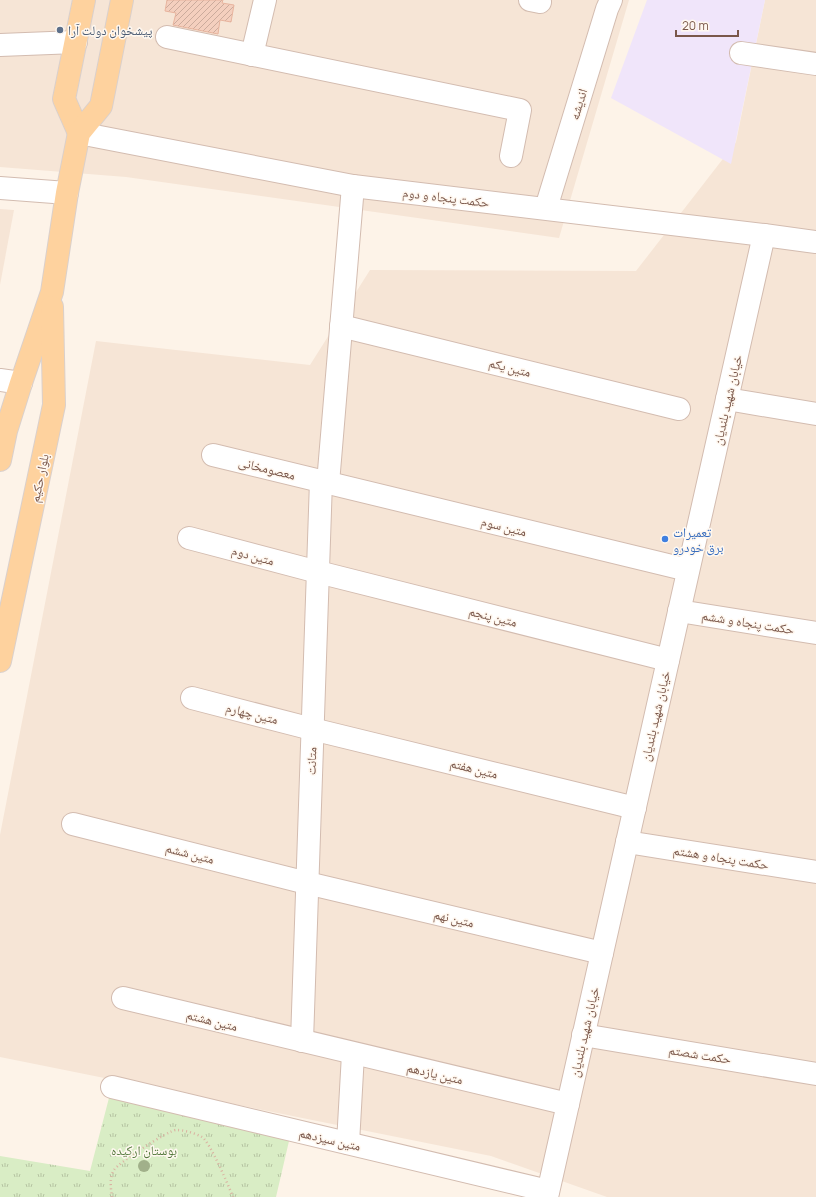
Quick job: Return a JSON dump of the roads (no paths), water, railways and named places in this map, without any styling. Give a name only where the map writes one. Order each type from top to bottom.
[{"type":"main road","points":[[79,133],[64,99],[84,0]]},
{"type":"main road","name":"بلوار حکیم","points":[[0,661],[54,405],[52,292],[67,193],[79,133],[101,106],[122,0]]},
{"type":"main road","name":"بلوار حکیم","points":[[0,460],[6,431],[10,382],[52,292]]},
{"type":"street","points":[[252,55],[265,0]]},
{"type":"street","name":"اندیشه","points":[[546,208],[611,0]]},
{"type":"street","points":[[167,37],[520,110],[511,156]]},
{"type":"street","points":[[0,45],[76,42]]},
{"type":"street","points":[[741,53],[816,64]]},
{"type":"street","name":"حکمت پنجاه و دوم","points":[[79,133],[353,186],[546,208],[816,242]]},
{"type":"street","name":"متانت","points":[[302,1041],[318,572],[324,482],[341,326],[353,186]]},
{"type":"street","points":[[0,188],[67,193]]},
{"type":"street","name":"خیابان شهید بلندیان","points":[[548,1194],[764,235]]},
{"type":"street","name":"متین یکم","points":[[341,326],[679,409]]},
{"type":"street","points":[[726,399],[816,414]]},
{"type":"street","name":"معصومخانی","points":[[213,455],[324,482]]},
{"type":"street","name":"متین سوم","points":[[324,482],[688,570]]},
{"type":"street","name":"متین دوم","points":[[189,538],[318,572]]},
{"type":"street","name":"متین پنجم","points":[[318,572],[668,660]]},
{"type":"street","name":"حکمت پنجاه و ششم","points":[[679,611],[816,634]]},
{"type":"street","name":"متین چهارم","points":[[192,698],[312,729]]},
{"type":"street","name":"متین هفتم","points":[[312,729],[635,808]]},
{"type":"street","name":"متین ششم","points":[[73,824],[307,883]]},
{"type":"street","name":"حکمت پنجاه و هشتم","points":[[627,842],[816,872]]},
{"type":"street","name":"متین نهم","points":[[307,883],[602,953]]},
{"type":"street","name":"متین هشتم","points":[[123,998],[302,1041]]},
{"type":"street","name":"حکمت شصتم","points":[[584,1035],[816,1074]]},
{"type":"street","name":"متین یازدهم","points":[[302,1041],[568,1104]]},
{"type":"street","points":[[348,1143],[353,1054]]},
{"type":"street","name":"متین سیزدهم","points":[[112,1087],[348,1143],[548,1194]]},
{"type":"place","name":"پیشخوان دولت آرا","points":[[60,30]]},
{"type":"place","name":"تعمیرات برق خودرو","points":[[665,539]]},
{"type":"park label","name":"بوستان ارکیده","points":[[144,1150]]}]
